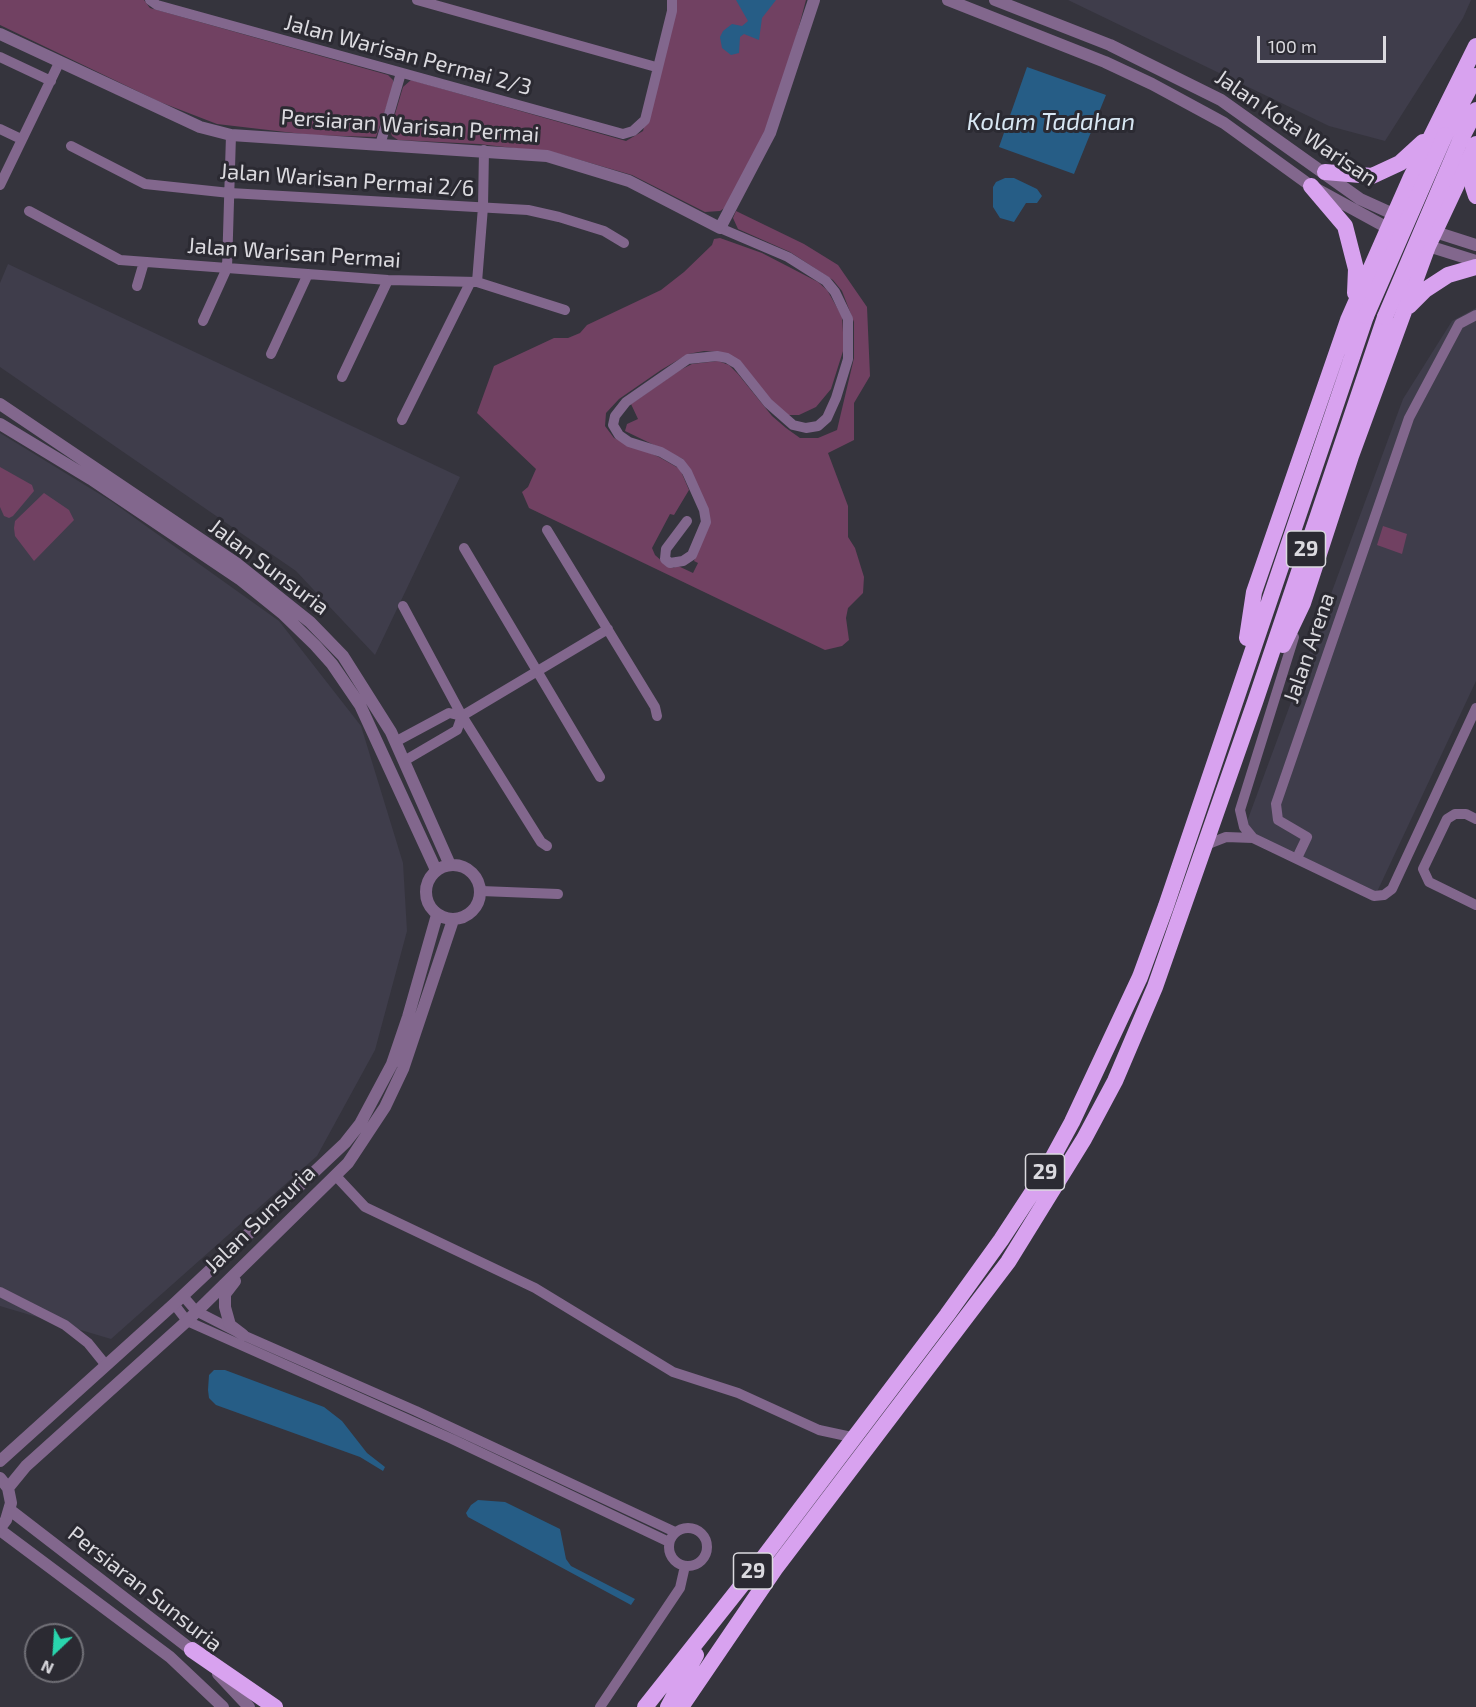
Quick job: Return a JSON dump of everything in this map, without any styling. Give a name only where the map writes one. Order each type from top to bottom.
[{"type":"highway","points":[[1255,702],[1303,603],[1351,456],[1431,239],[1450,194],[1453,138],[1476,46]]},
{"type":"highway","name":"29","points":[[681,1707],[775,1569],[1008,1262],[1054,1189],[1115,1081],[1155,987],[1255,702],[1385,317],[1476,76]]},
{"type":"highway","name":"29","points":[[668,1707],[718,1616],[856,1438],[1001,1240],[1041,1179],[1072,1122],[1140,977],[1366,316],[1453,138],[1476,110]]},
{"type":"highway","points":[[1325,172],[1364,177],[1387,171],[1410,154],[1453,138]]},
{"type":"highway","points":[[1240,683],[1254,592],[1348,320],[1410,177],[1453,138]]},
{"type":"highway","points":[[1476,149],[1473,188],[1476,196]]},
{"type":"highway","points":[[1410,177],[1414,197],[1424,203],[1435,206],[1450,194]]},
{"type":"highway","points":[[1311,186],[1345,226],[1352,246],[1356,269],[1356,289],[1348,320]]},
{"type":"highway","points":[[1368,273],[1377,262],[1387,258],[1400,261],[1410,267],[1413,275],[1412,290]]},
{"type":"highway","points":[[1405,310],[1425,290],[1442,279],[1476,267]]},
{"type":"highway","points":[[645,1707],[718,1616]]},
{"type":"highway","points":[[192,1650],[275,1707]]},
{"type":"street","name":"Jalan Warisan Permai 2/3","points":[[150,0],[157,5],[623,134],[633,131],[645,120],[656,67]]},
{"type":"street","points":[[417,0],[656,67],[672,6]]},
{"type":"street","points":[[687,521],[666,549],[665,559],[670,563],[683,561],[692,555],[706,522],[704,510],[687,472],[680,463],[661,452],[629,442],[619,435],[613,425],[615,416],[626,402],[688,359],[717,356],[728,358],[737,364],[768,403],[793,425],[806,428],[818,426],[827,418],[836,398],[848,359],[848,319],[845,309],[826,281],[788,257],[720,228],[770,133],[814,0]]},
{"type":"street","name":"Jalan Kota Warisan","points":[[948,0],[1105,62],[1152,84],[1224,123],[1311,186],[1391,222]]},
{"type":"street","name":"Jalan Kota Warisan","points":[[995,0],[1110,45],[1221,100],[1325,172],[1391,222]]},
{"type":"street","name":"Persiaran Warisan Permai","points":[[0,34],[200,127],[231,135],[484,150],[547,156],[613,175],[720,228]]},
{"type":"street","points":[[0,57],[51,81]]},
{"type":"street","points":[[0,185],[59,63]]},
{"type":"street","points":[[380,145],[401,73]]},
{"type":"street","points":[[0,129],[21,139]]},
{"type":"street","points":[[203,321],[227,268],[231,135]]},
{"type":"street","name":"Jalan Warisan Permai 2/6","points":[[71,146],[145,184],[230,193],[528,210],[559,216],[604,231],[624,243]]},
{"type":"street","points":[[402,420],[473,282],[483,207],[484,150]]},
{"type":"street","name":"Jalan Warisan Permai","points":[[29,211],[120,260],[388,280],[473,282],[565,310]]},
{"type":"street","points":[[1391,222],[1476,261]]},
{"type":"street","points":[[1431,239],[1476,245]]},
{"type":"street","points":[[137,286],[144,262]]},
{"type":"street","points":[[271,354],[308,274]]},
{"type":"street","points":[[342,377],[388,280]]},
{"type":"street","name":"Jalan Arena","points":[[1297,858],[1307,837],[1278,820],[1276,804],[1409,418],[1459,324],[1476,315]]},
{"type":"street","name":"Jalan Sunsuria","points":[[0,404],[236,563],[310,622],[342,656],[395,742],[450,865]]},
{"type":"street","name":"Jalan Sunsuria","points":[[0,424],[91,479],[241,580],[282,613],[315,645],[332,664],[360,705],[436,870]]},
{"type":"street","points":[[548,530],[655,707],[657,716]]},
{"type":"street","points":[[464,548],[600,777]]},
{"type":"street","points":[[1253,838],[1244,827],[1240,810],[1303,603]]},
{"type":"street","points":[[403,606],[462,716],[541,842],[547,846]]},
{"type":"street","points":[[404,761],[457,730],[462,716],[608,629]]},
{"type":"street","points":[[1203,846],[1227,837],[1253,838],[1374,896],[1384,895],[1392,889],[1476,708]]},
{"type":"street","points":[[395,742],[449,713],[462,716]]},
{"type":"street","points":[[1476,819],[1466,814],[1455,814],[1448,819],[1423,869],[1429,882],[1476,905]]},
{"type":"street","points":[[450,865],[468,869],[474,875],[480,891],[476,908],[470,914],[453,920],[436,915],[430,909],[425,893],[430,877],[436,870],[450,865]]},
{"type":"street","points":[[480,891],[558,894]]},
{"type":"street","name":"Jalan Sunsuria","points":[[0,1461],[319,1170],[360,1124],[392,1064],[408,1017],[436,915]]},
{"type":"street","name":"Jalan Sunsuria","points":[[4,1483],[26,1466],[187,1321],[239,1268],[298,1215],[357,1151],[385,1107],[403,1069],[453,920]]},
{"type":"street","points":[[335,1175],[365,1207],[535,1288],[673,1372],[738,1393],[819,1430],[856,1438]]},
{"type":"street","points":[[243,1335],[230,1325],[225,1307],[225,1294],[298,1215]]},
{"type":"street","points":[[0,1292],[65,1324],[88,1343],[105,1364]]},
{"type":"street","points":[[178,1300],[243,1335],[416,1411],[675,1532]]},
{"type":"street","points":[[178,1300],[187,1321],[452,1439],[669,1542]]},
{"type":"street","points":[[0,1529],[10,1510],[4,1483]]},
{"type":"street","name":"Persiaran Sunsuria","points":[[10,1510],[192,1650],[249,1707]]},
{"type":"street","points":[[687,1527],[694,1528],[700,1531],[707,1542],[706,1555],[698,1564],[685,1566],[674,1560],[669,1549],[669,1542],[675,1532],[687,1527]]},
{"type":"street","name":"Persiaran Sunsuria","points":[[0,1529],[170,1657],[223,1707]]},
{"type":"street","points":[[600,1707],[680,1588],[685,1566]]},
{"type":"shaded area","points":[[0,0],[144,0],[150,8],[388,75],[393,80],[393,87],[376,137],[311,135],[217,124],[160,102],[0,25]]},
{"type":"shaded area","points":[[677,0],[806,0],[776,112],[729,205],[720,211],[705,212],[632,175],[556,153],[479,144],[398,140],[392,136],[390,131],[403,87],[411,80],[626,141],[643,131]]},
{"type":"shaded area","points":[[1068,0],[1471,0],[1463,18],[1385,141],[1329,126]]},
{"type":"shaded area","points":[[736,211],[804,244],[838,265],[867,307],[870,376],[854,403],[854,440],[828,453],[848,506],[848,537],[855,548],[864,577],[863,593],[848,608],[846,618],[849,640],[842,646],[825,650],[529,508],[522,492],[528,487],[536,469],[477,413],[494,366],[554,338],[568,338],[580,333],[587,325],[661,290],[684,272],[712,245],[714,239],[720,238],[762,253],[818,282],[827,290],[842,316],[844,348],[831,389],[816,407],[799,415],[787,415],[721,352],[704,351],[688,354],[661,370],[619,399],[606,413],[605,426],[614,438],[659,457],[680,469],[689,490],[674,515],[670,514],[652,548],[655,555],[664,563],[674,568],[676,565],[693,573],[698,563],[694,561],[709,526],[683,459],[625,431],[627,424],[638,419],[631,404],[692,364],[718,361],[729,365],[772,416],[786,428],[800,438],[818,438],[837,430],[854,358],[854,322],[842,291],[833,280],[790,252],[738,229],[733,218]]},
{"type":"shaded area","points":[[8,264],[460,477],[375,655],[296,571],[0,367],[0,283]]},
{"type":"shaded area","points":[[1476,308],[1476,681],[1376,894],[1252,834],[1245,827],[1403,399],[1452,321]]},
{"type":"shaded area","points":[[0,433],[111,501],[279,621],[361,726],[403,863],[407,931],[375,1050],[317,1156],[111,1339],[0,1306]]},
{"type":"shaded area","points":[[0,467],[32,485],[34,491],[9,518],[4,516],[0,507]]},
{"type":"shaded area","points":[[44,493],[69,510],[74,520],[34,561],[15,536],[15,521]]},
{"type":"shaded area","points":[[1383,526],[1407,534],[1402,554],[1377,545]]},
{"type":"water","points":[[736,0],[776,0],[762,18],[759,40],[744,34],[740,37],[739,53],[731,55],[722,48],[720,37],[723,31],[732,24],[742,26],[748,21]]},
{"type":"water","name":"Kolam Tadahan","points":[[1027,67],[1106,95],[1074,174],[999,147]]},
{"type":"water","name":"Kolam Tadahan","points":[[1005,178],[1014,178],[1037,189],[1042,196],[1037,203],[1026,203],[1014,222],[1000,218],[993,207],[993,187],[996,182]]},
{"type":"water","points":[[214,1370],[225,1370],[324,1407],[342,1421],[367,1453],[385,1467],[383,1471],[360,1457],[216,1405],[209,1398],[208,1390],[209,1375]]},
{"type":"water","points":[[478,1500],[505,1502],[560,1529],[566,1559],[571,1566],[635,1599],[631,1605],[468,1517],[466,1513]]}]
